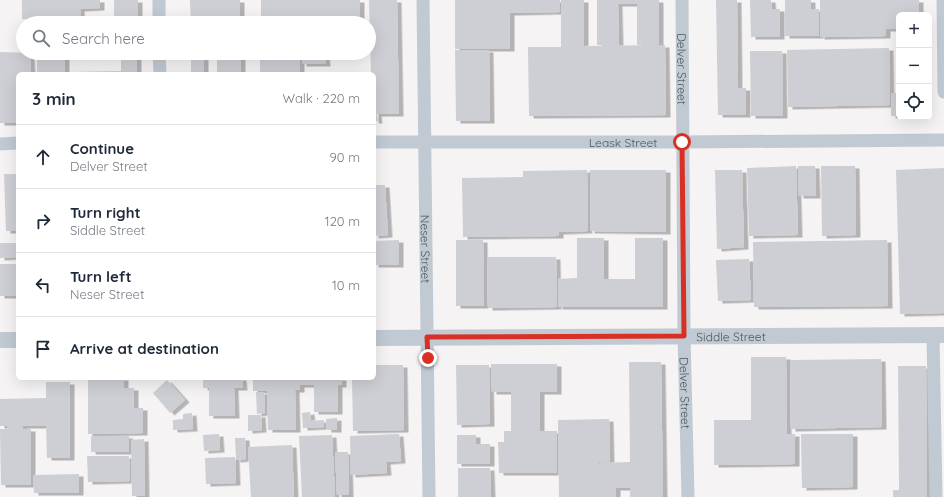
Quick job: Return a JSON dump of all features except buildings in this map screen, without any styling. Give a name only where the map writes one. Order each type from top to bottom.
[{"type":"street","points":[[158,0],[159,16]]},
{"type":"street","name":"Neser Street","points":[[423,0],[429,497]]},
{"type":"street","name":"Delver Street","points":[[682,0],[684,336],[688,497]]},
{"type":"street","points":[[943,0],[944,92]]},
{"type":"street","points":[[160,60],[160,72]]},
{"type":"street","name":"Leask Street","points":[[376,142],[944,140]]},
{"type":"street","points":[[0,144],[16,143]]},
{"type":"street","points":[[936,497],[939,335]]},
{"type":"street","name":"Siddle Street","points":[[376,338],[939,335]]},
{"type":"street","points":[[0,340],[16,340]]},
{"type":"route","points":[[428,358],[427,337],[684,336],[682,142]]}]
